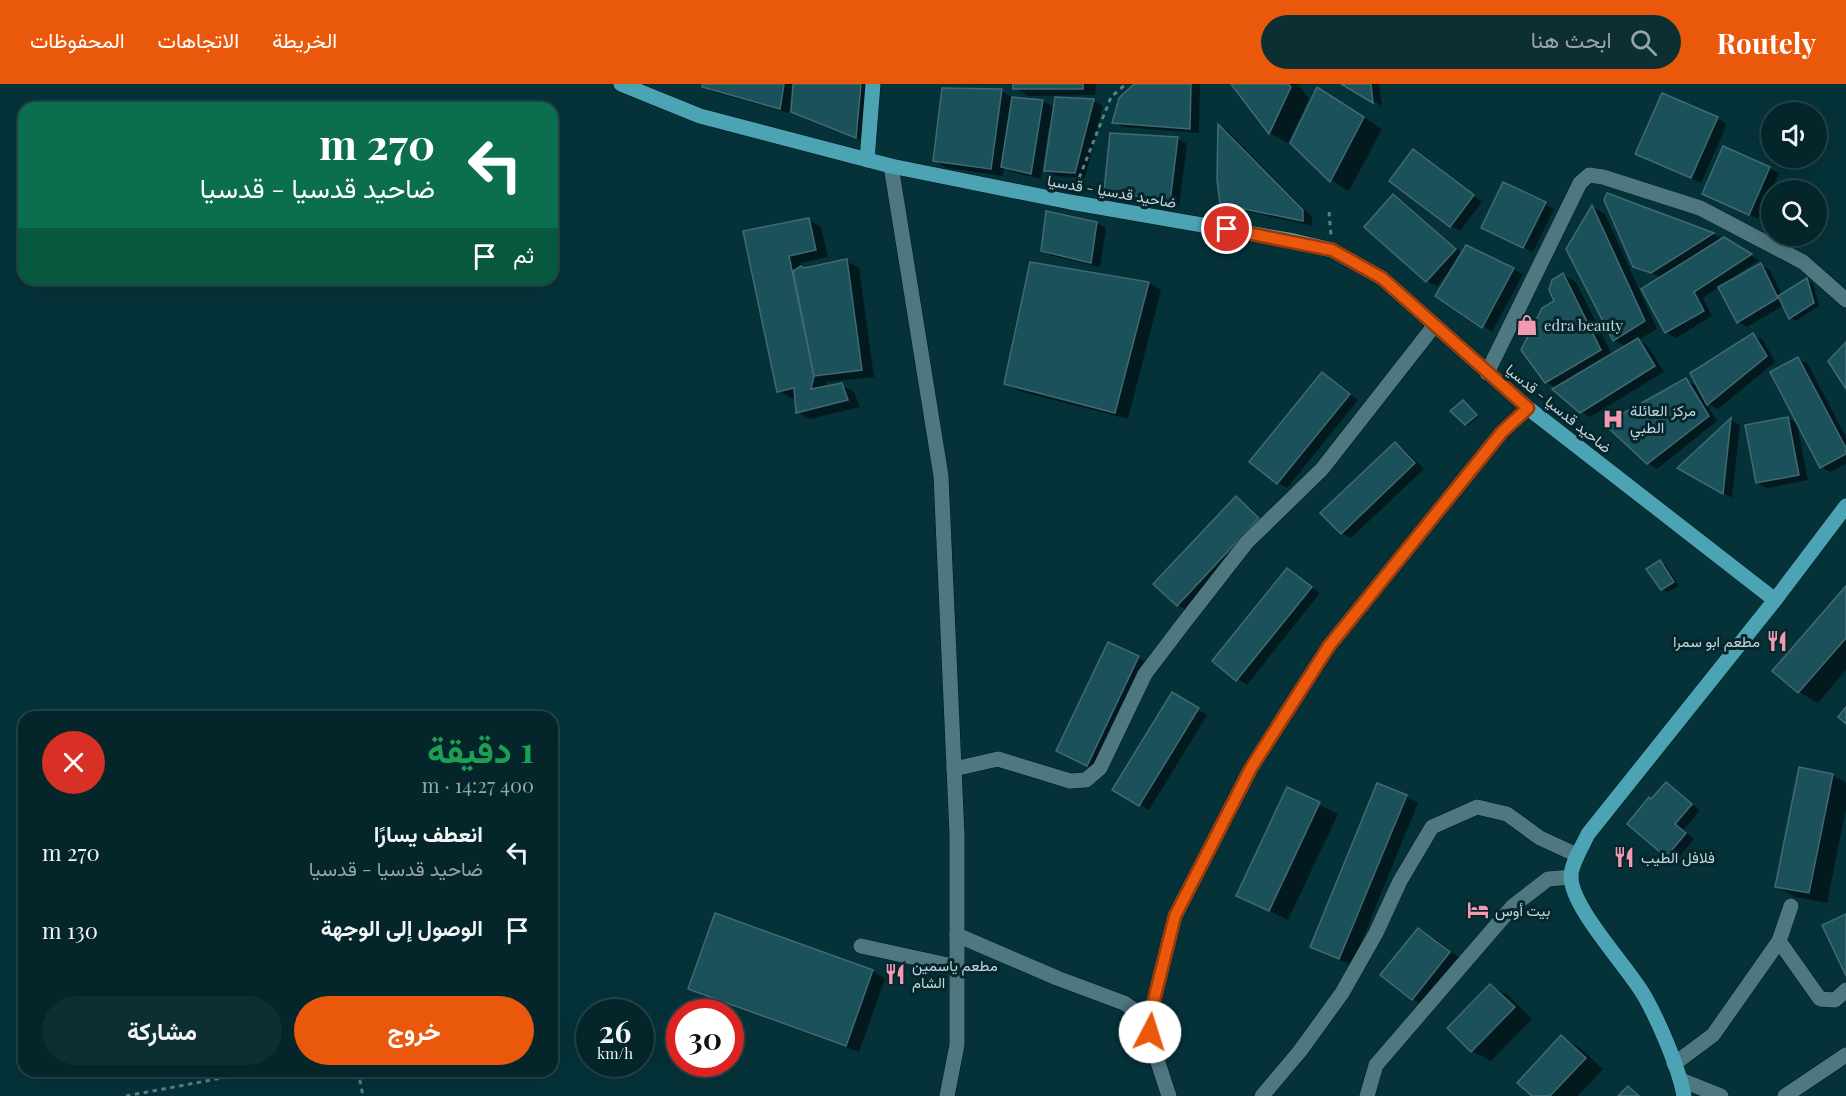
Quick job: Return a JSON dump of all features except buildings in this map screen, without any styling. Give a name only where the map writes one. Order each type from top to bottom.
[{"type":"main road","name":"ضاحيد قدسيا - قدسيا","points":[[621,84],[700,116],[891,166],[1070,202],[1294,241],[1332,250],[1382,278],[1528,408],[1775,600]]},
{"type":"main road","points":[[867,160],[873,84]]},
{"type":"main road","points":[[1684,1096],[1681,1080],[1645,997],[1579,905],[1570,877],[1588,834],[1775,600],[1846,506]]},
{"type":"street","points":[[891,166],[941,476],[957,835],[957,1045],[947,1096]]},
{"type":"street","points":[[1487,373],[1580,183],[1589,175],[1603,177],[1700,208],[1803,262],[1846,300]]},
{"type":"street","points":[[954,769],[998,759],[1070,781],[1086,780],[1100,768],[1145,674],[1247,542],[1322,470],[1434,326]]},
{"type":"street","points":[[1169,1096],[1152,1044],[1149,1020],[1175,916],[1251,768],[1329,646],[1502,432],[1528,408]]},
{"type":"street","points":[[1262,1096],[1300,1051],[1342,993],[1376,933],[1400,881],[1432,827],[1477,807],[1507,814],[1540,838],[1578,855]]},
{"type":"street","points":[[1367,1096],[1376,1065],[1513,906],[1548,879],[1570,877]]},
{"type":"street","points":[[1674,1064],[1713,1035],[1779,941],[1791,906]]},
{"type":"street","points":[[957,935],[1057,978],[1124,1003],[1149,1020]]},
{"type":"street","points":[[1779,941],[1820,999],[1835,1000],[1846,990]]},
{"type":"street","points":[[861,946],[957,967]]},
{"type":"street","points":[[1785,1096],[1846,1054]]},
{"type":"street","points":[[1681,1080],[1721,1096]]},
{"type":"path","points":[[1070,202],[1111,97],[1126,84]]},
{"type":"path","points":[[126,1096],[227,1077]]},
{"type":"path","points":[[359,1077],[363,1096]]},
{"type":"place","name":"edra beauty","points":[[1527,325]]},
{"type":"place","name":"مركز العائلة الطبي","points":[[1613,419]]},
{"type":"place","name":"مطعم ابو سمرا","points":[[1777,641]]},
{"type":"place","name":"فلافل الطيب","points":[[1624,857]]},
{"type":"place","name":"بيت أوس","points":[[1478,910]]},
{"type":"place","name":"مطعم ياسمين الشام","points":[[895,974]]},
{"type":"route","points":[[1150,1032],[1149,1020],[1175,916],[1251,768],[1329,646],[1502,432],[1528,408],[1382,278],[1332,250],[1227,229]]}]
